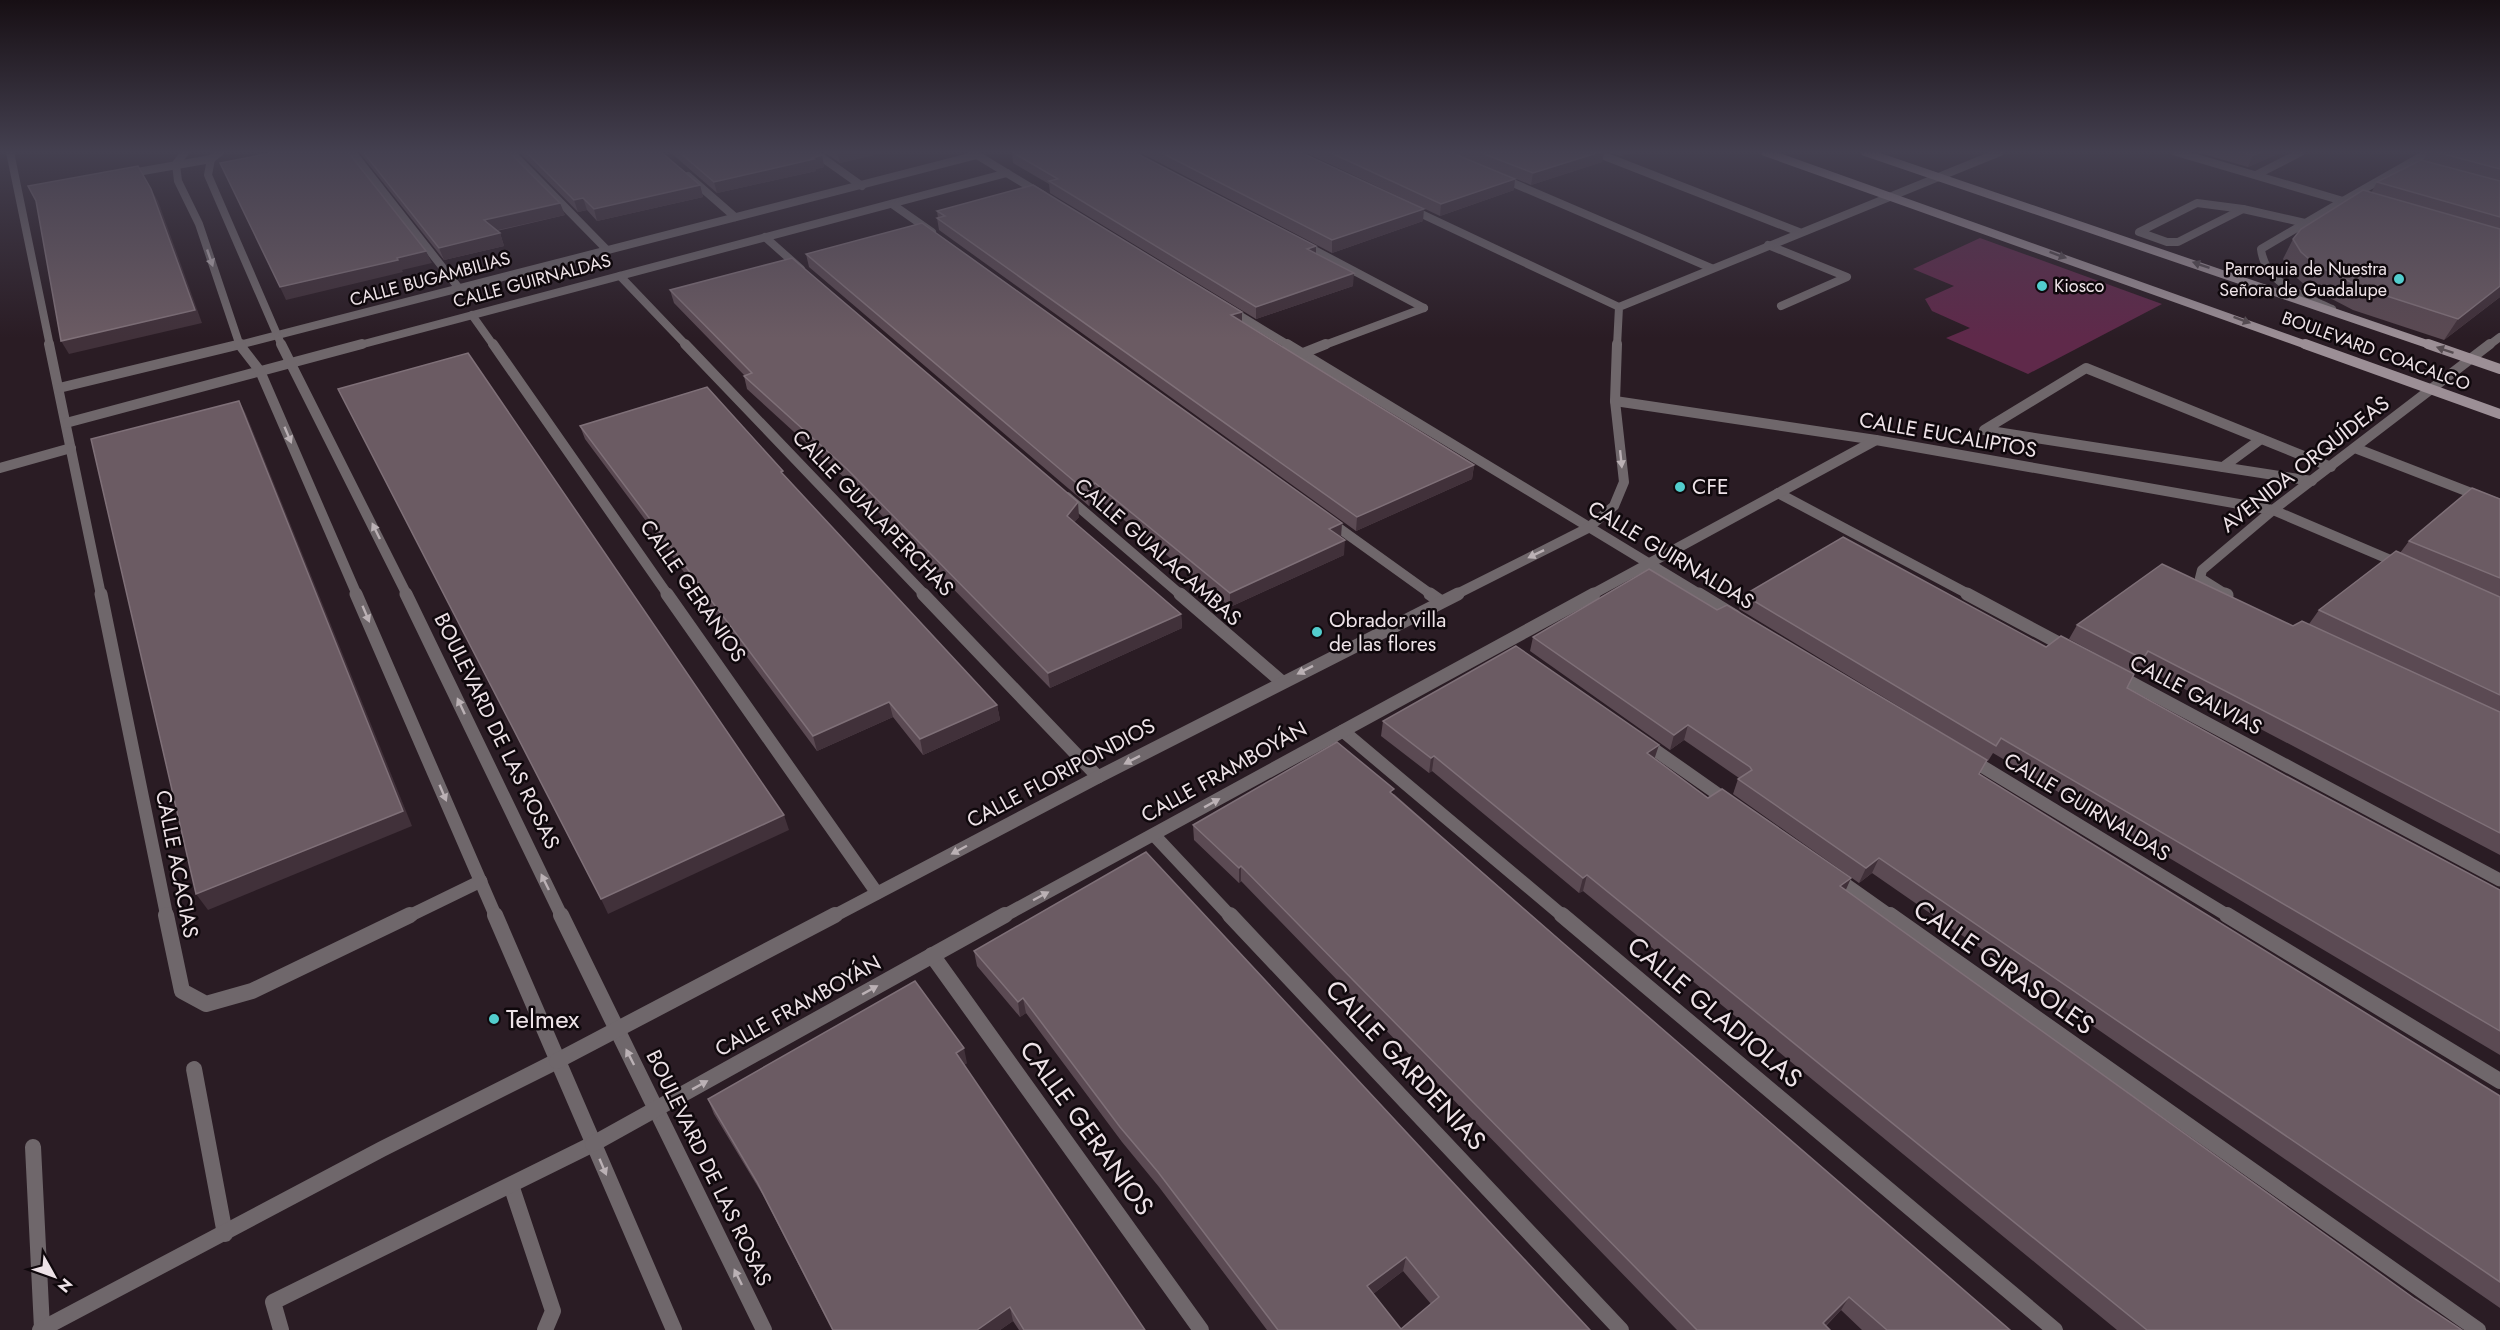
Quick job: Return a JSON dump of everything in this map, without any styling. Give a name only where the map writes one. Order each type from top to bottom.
[{"type":"main road","name":"BOULEVARD COACALCO","points":[[1942,214],[2500,414]]},
{"type":"main road","name":"BOULEVARD COACALCO","points":[[2048,214],[2500,369]]},
{"type":"street","name":"CALLE ACACIAS","points":[[22,214],[182,991],[206,1004],[252,991],[481,881]]},
{"type":"street","points":[[194,214],[239,345],[260,371],[481,881],[670,1328]]},
{"type":"street","name":"BOULEVARD DE LAS ROSAS","points":[[225,214],[276,335],[459,701],[616,1030],[764,1330]]},
{"type":"street","points":[[401,214],[458,287]]},
{"type":"street","points":[[572,214],[607,250]]},
{"type":"street","points":[[732,214],[735,217]]},
{"type":"street","name":"CALLE BUGAMBILIAS","points":[[59,388],[239,345],[747,214]]},
{"type":"street","name":"CALLE GUIRNALDAS","points":[[66,423],[853,214]]},
{"type":"street","points":[[906,214],[940,238]]},
{"type":"street","points":[[1422,214],[1619,307],[1845,214]]},
{"type":"street","points":[[1585,214],[1711,268]]},
{"type":"street","points":[[1753,214],[1799,232]]},
{"type":"street","points":[[2175,214],[2139,232],[2167,242],[2178,242],[2233,214]]},
{"type":"street","points":[[2265,214],[2305,223]]},
{"type":"street","points":[[2320,214],[2261,249],[2262,262],[2284,284],[2301,295],[2336,311]]},
{"type":"street","points":[[765,237],[810,276]]},
{"type":"street","points":[[1297,241],[1424,308],[1301,354]]},
{"type":"street","points":[[1768,245],[1846,276],[1781,306]]},
{"type":"street","name":"CALLE GUALAPERCHAS","points":[[620,276],[1098,777]]},
{"type":"street","name":"CALLE GUIRNALDAS","points":[[1220,304],[1750,625]]},
{"type":"street","name":"CALLE FLORIPONDIOS","points":[[41,1329],[1098,777],[1588,528],[1614,506],[1624,482],[1615,401],[1619,307]]},
{"type":"street","name":"CALLE GERANIOS","points":[[472,315],[877,893]]},
{"type":"street","points":[[2433,390],[2500,337]]},
{"type":"street","points":[[2312,481],[1984,430],[2086,368],[2331,466]]},
{"type":"street","name":"AVENIDA ORQUÍDEAS","points":[[2234,598],[2213,588],[2200,578],[2202,570],[2273,510],[2433,390]]},
{"type":"street","name":"CALLE EUCALIPTOS","points":[[1615,401],[1876,440],[2273,510],[2414,570]]},
{"type":"street","points":[[2223,467],[2261,439]]},
{"type":"street","name":"CALLE FRAMBOYÁN","points":[[280,1330],[273,1302],[593,1144],[932,955],[1876,440]]},
{"type":"street","points":[[2355,447],[2500,504]]},
{"type":"street","points":[[0,468],[71,448]]},
{"type":"street","name":"CALLE GUALACAMBAS","points":[[1055,487],[1282,682]]},
{"type":"street","points":[[1778,493],[2081,656]]},
{"type":"street","points":[[1325,518],[1440,602]]},
{"type":"street","points":[[1503,642],[1522,656]]},
{"type":"street","name":"CALLE GALVIAS","points":[[2102,667],[2500,880]]},
{"type":"street","name":"CALLE GLADIOLAS","points":[[1343,730],[2055,1330]]},
{"type":"street","points":[[1629,732],[1737,807]]},
{"type":"street","name":"CALLE GUIRNALDAS","points":[[1963,754],[2500,1081]]},
{"type":"street","name":"CALLE GARDENIAS","points":[[1154,835],[1621,1330]]},
{"type":"street","name":"CALLE GIRASOLES","points":[[1825,869],[2478,1330]]},
{"type":"street","name":"CALLE GERANIOS","points":[[932,955],[1201,1330]]},
{"type":"street","points":[[194,1069],[225,1234]]},
{"type":"street","points":[[33,1147],[41,1329]]},
{"type":"street","points":[[511,1185],[553,1311],[545,1330]]},
{"type":"shaded area","points":[[1980,238],[2162,304],[2028,374],[1946,338],[1970,328],[1932,311],[1925,299],[1954,286],[1913,269]]},
{"type":"building","points":[[38,214],[160,214],[195,310],[61,341]]},
{"type":"building","points":[[245,214],[397,214],[426,251],[397,258],[398,260],[280,287]]},
{"type":"building","points":[[412,214],[511,214],[484,220],[500,233],[439,248]]},
{"type":"building","points":[[942,214],[1081,214],[1242,312],[1231,315],[1474,465],[1357,517],[937,218],[945,216]]},
{"type":"building","points":[[1103,214],[1254,214],[1316,246],[1307,249],[1354,273],[1256,307]]},
{"type":"building","points":[[1281,214],[1409,214],[1332,240]]},
{"type":"building","name":"Parroquia de Nuestra Señora de Guadalupe","points":[[2325,214],[2448,214],[2500,229],[2500,286],[2458,319],[2365,289],[2316,265],[2301,252],[2293,239],[2301,229]]},
{"type":"building","points":[[922,223],[1342,523],[1329,529],[1345,540],[1230,593],[1095,483],[1087,492],[806,254]]},
{"type":"building","points":[[792,258],[1078,502],[1067,516],[1181,614],[1048,673],[847,469],[744,376],[752,373],[670,290]]},
{"type":"building","points":[[468,353],[784,815],[601,899],[338,389]]},
{"type":"building","points":[[707,387],[783,471],[781,472],[997,705],[920,739],[889,702],[813,736],[580,426]]},
{"type":"building","points":[[239,401],[403,811],[196,894],[91,439]]},
{"type":"building","points":[[2472,488],[2500,499],[2500,578],[2409,541]]},
{"type":"building","points":[[1843,537],[2046,647],[2061,636],[2134,674],[2127,688],[2500,890],[2500,1031],[2001,738],[1996,746],[1744,595]]},
{"type":"building","points":[[2396,551],[2500,597],[2500,695],[2319,610]]},
{"type":"building","points":[[2162,564],[2293,626],[2302,621],[2500,712],[2500,833],[2148,651],[2143,659],[2077,625]]},
{"type":"building","points":[[1649,569],[1717,610],[1727,605],[1987,760],[1979,774],[2500,1096],[2500,1282],[1879,858],[1866,868],[1738,779],[1752,770],[1750,767],[1688,725],[1674,735],[1533,637]]},
{"type":"building","points":[[1516,646],[1659,745],[1647,753],[1708,798],[1722,789],[1851,878],[1840,886],[2415,1299],[2462,1330],[2147,1330],[1587,875],[1583,878],[1434,756],[1431,758],[1383,721]]},
{"type":"building","points":[[1337,742],[1394,789],[1390,792],[2010,1330],[1887,1330],[1849,1297],[1823,1323],[1830,1330],[1697,1330],[1241,866],[1239,868],[1193,825]]},
{"type":"building","points":[[1146,852],[1590,1330],[1278,1330],[1023,998],[1018,1002],[974,951]],"holes":[[[1406,1257],[1439,1297],[1401,1329],[1367,1286]]]},
{"type":"building","points":[[915,981],[964,1048],[956,1053],[1145,1330],[1024,1330],[1010,1307],[977,1330],[833,1330],[757,1182],[708,1099]]},
{"type":"place","name":"Parroquia de Nuestra Señora de Guadalupe","points":[[2399,279]]},
{"type":"place","name":"Kiosco","points":[[2042,286]]},
{"type":"place","name":"CFE","points":[[1680,487]]},
{"type":"place","name":"Obrador villa de las flores","points":[[1317,632]]},
{"type":"place","name":"Telmex","points":[[494,1019]]}]
